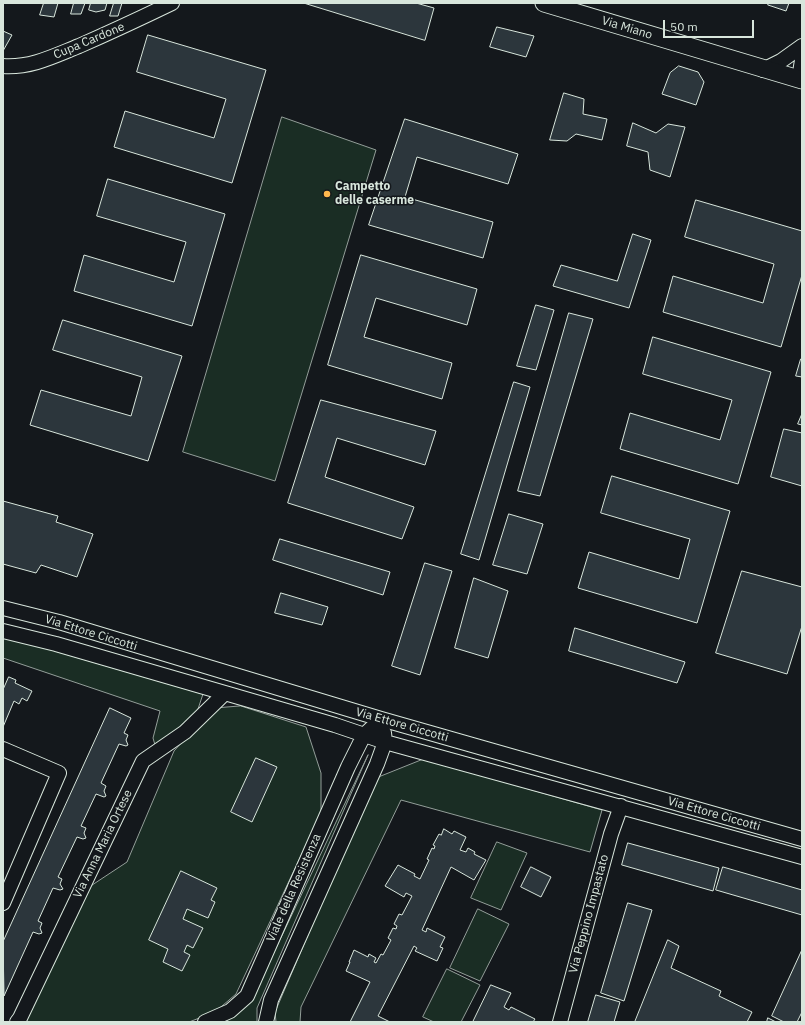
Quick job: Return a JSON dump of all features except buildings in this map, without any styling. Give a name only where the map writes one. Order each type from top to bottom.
[{"type":"main road","name":"Via Miano","points":[[544,3],[763,70],[801,80]]},
{"type":"street","name":"Cupa Cardone","points":[[3,66],[16,67],[38,63],[110,33],[172,3]]},
{"type":"street","points":[[763,70],[781,61],[802,46]]},
{"type":"street","points":[[801,80],[802,60]]},
{"type":"street","name":"Via Ettore Ciccotti","points":[[3,608],[59,622],[381,719],[802,839]]},
{"type":"street","name":"Via Ettore Ciccotti","points":[[3,631],[56,644],[224,694],[355,730],[364,735],[386,742],[802,857]]},
{"type":"street","name":"Via Anna Maria Ortese","points":[[17,1022],[143,761],[185,732],[224,694]]},
{"type":"street","points":[[364,735],[381,719]]},
{"type":"street","points":[[381,719],[386,742]]},
{"type":"street","name":"Viale della Resistenza","points":[[205,1022],[230,1011],[247,996],[348,767],[364,735]]},
{"type":"street","name":"Viale della Resistenza","points":[[266,1022],[270,1000],[386,742]]},
{"type":"street","points":[[3,749],[59,773],[3,903]]},
{"type":"street","name":"Via Peppino Impastato","points":[[560,1022],[611,834],[621,806]]},
{"type":"green space","points":[[282,117],[376,150],[275,481],[183,452]]},
{"type":"green space","points":[[3,636],[203,694],[198,709],[185,730],[155,745],[153,738],[160,711],[3,658]]},
{"type":"green space","points":[[241,706],[306,727],[321,773],[321,813],[236,994],[215,1012],[189,1022],[11,1022],[80,893],[127,862],[174,751],[193,730],[218,708]]},
{"type":"green space","points":[[368,755],[257,1008],[257,1022],[218,1022],[251,1000]]},
{"type":"green space","points":[[424,759],[602,810],[590,852],[401,800],[301,1007],[300,1022],[276,1022],[275,1012],[371,788],[379,777]]},
{"type":"green space","points":[[497,842],[527,853],[501,910],[471,898]]},
{"type":"green space","points":[[478,909],[509,924],[480,981],[450,968]]},
{"type":"green space","points":[[447,969],[480,985],[461,1022],[434,1022],[423,1017]]},
{"type":"place","name":"Campetto delle caserme","points":[[327,194]]}]
